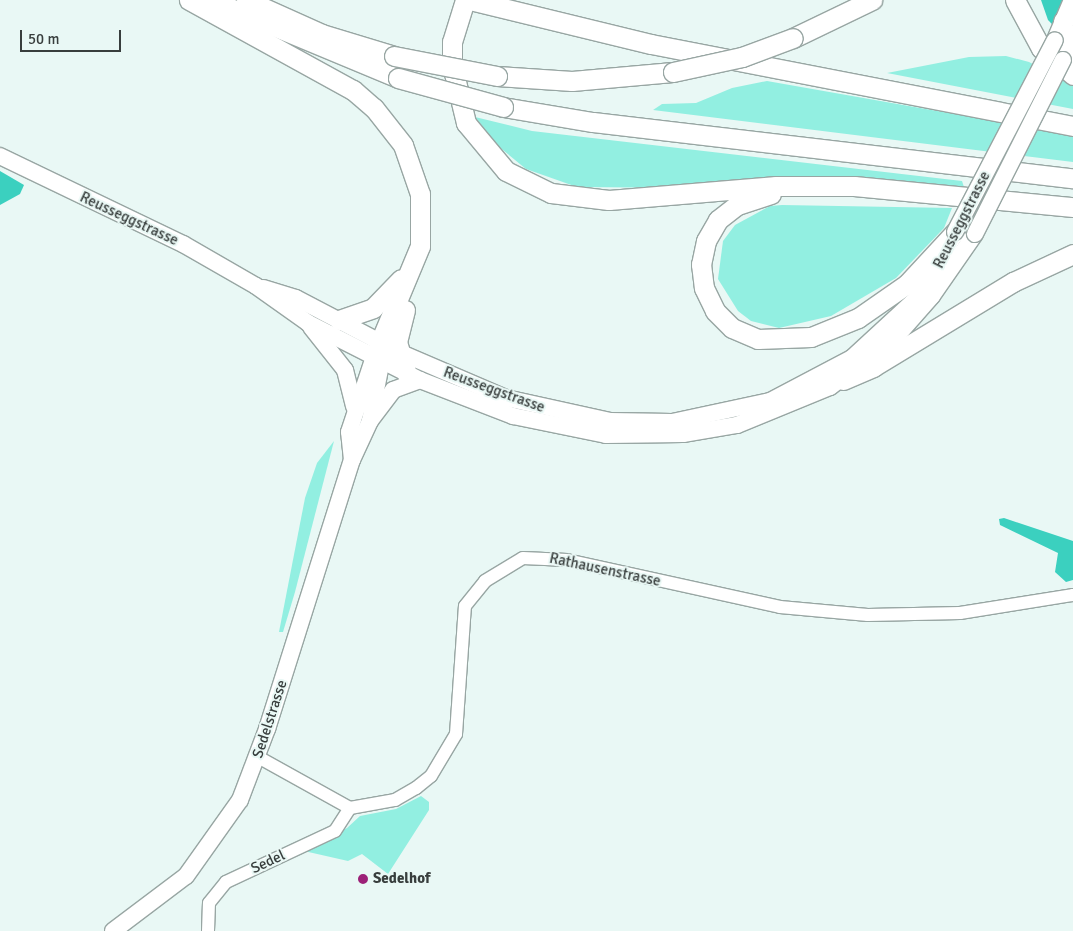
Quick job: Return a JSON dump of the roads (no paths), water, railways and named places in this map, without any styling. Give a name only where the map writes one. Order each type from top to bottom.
[{"type":"highway","points":[[189,0],[328,74],[384,118],[403,145],[420,194],[421,231],[413,290],[398,332],[399,352],[413,377]]},
{"type":"highway","points":[[211,0],[398,78],[503,107],[593,122],[1073,178]]},
{"type":"highway","points":[[246,0],[322,34],[394,56],[497,76],[572,81],[673,72],[742,57],[793,38],[872,0]]},
{"type":"highway","points":[[465,0],[452,42],[461,110],[485,151],[534,187],[609,200],[776,186],[854,186],[874,190],[1073,207]]},
{"type":"highway","points":[[470,0],[661,46],[1073,126]]},
{"type":"highway","points":[[1015,0],[1036,42],[1070,62]]},
{"type":"highway","points":[[874,190],[779,193],[749,200],[727,212],[711,230],[701,264],[704,288],[715,312],[732,328],[765,340],[793,340],[827,332],[896,294],[956,232]]},
{"type":"highway","points":[[843,380],[873,368],[1013,282],[1073,254]]},
{"type":"highway","points":[[339,320],[382,301],[416,263]]},
{"type":"highway","points":[[379,354],[416,263]]},
{"type":"main road","name":"Reusseggstrasse","points":[[256,286],[296,298],[339,320],[379,354],[413,377],[486,407],[546,425],[606,434],[656,436],[737,425],[797,404],[843,380],[880,352],[914,317],[975,234],[1070,62],[1072,0]]},
{"type":"main road","name":"Reusseggstrasse","points":[[0,156],[183,244],[256,286],[308,323],[379,354],[399,352],[506,398],[578,416],[642,423],[732,412],[788,394],[869,345],[921,292],[956,232],[1070,23]]},
{"type":"main road","points":[[308,323],[345,370],[354,414]]},
{"type":"main road","points":[[354,414],[379,354]]},
{"type":"main road","name":"Sedelstrasse","points":[[113,931],[163,897],[202,858],[233,813],[258,757],[352,460],[370,421],[371,399],[379,354]]},
{"type":"main road","points":[[370,421],[393,390],[413,377]]},
{"type":"main road","name":"Sedelstrasse","points":[[352,460],[349,432],[354,414]]},
{"type":"street","name":"Rathausenstrasse","points":[[350,808],[395,800],[431,776],[446,756],[459,721],[465,606],[485,582],[523,558],[567,560],[780,607],[868,615],[960,613],[1073,595]]},
{"type":"street","points":[[258,757],[350,808]]},
{"type":"street","name":"Sedel","points":[[208,931],[209,903],[226,882],[335,831],[350,808]]},
{"type":"place","name":"Sedelhof","points":[[363,879]]}]
